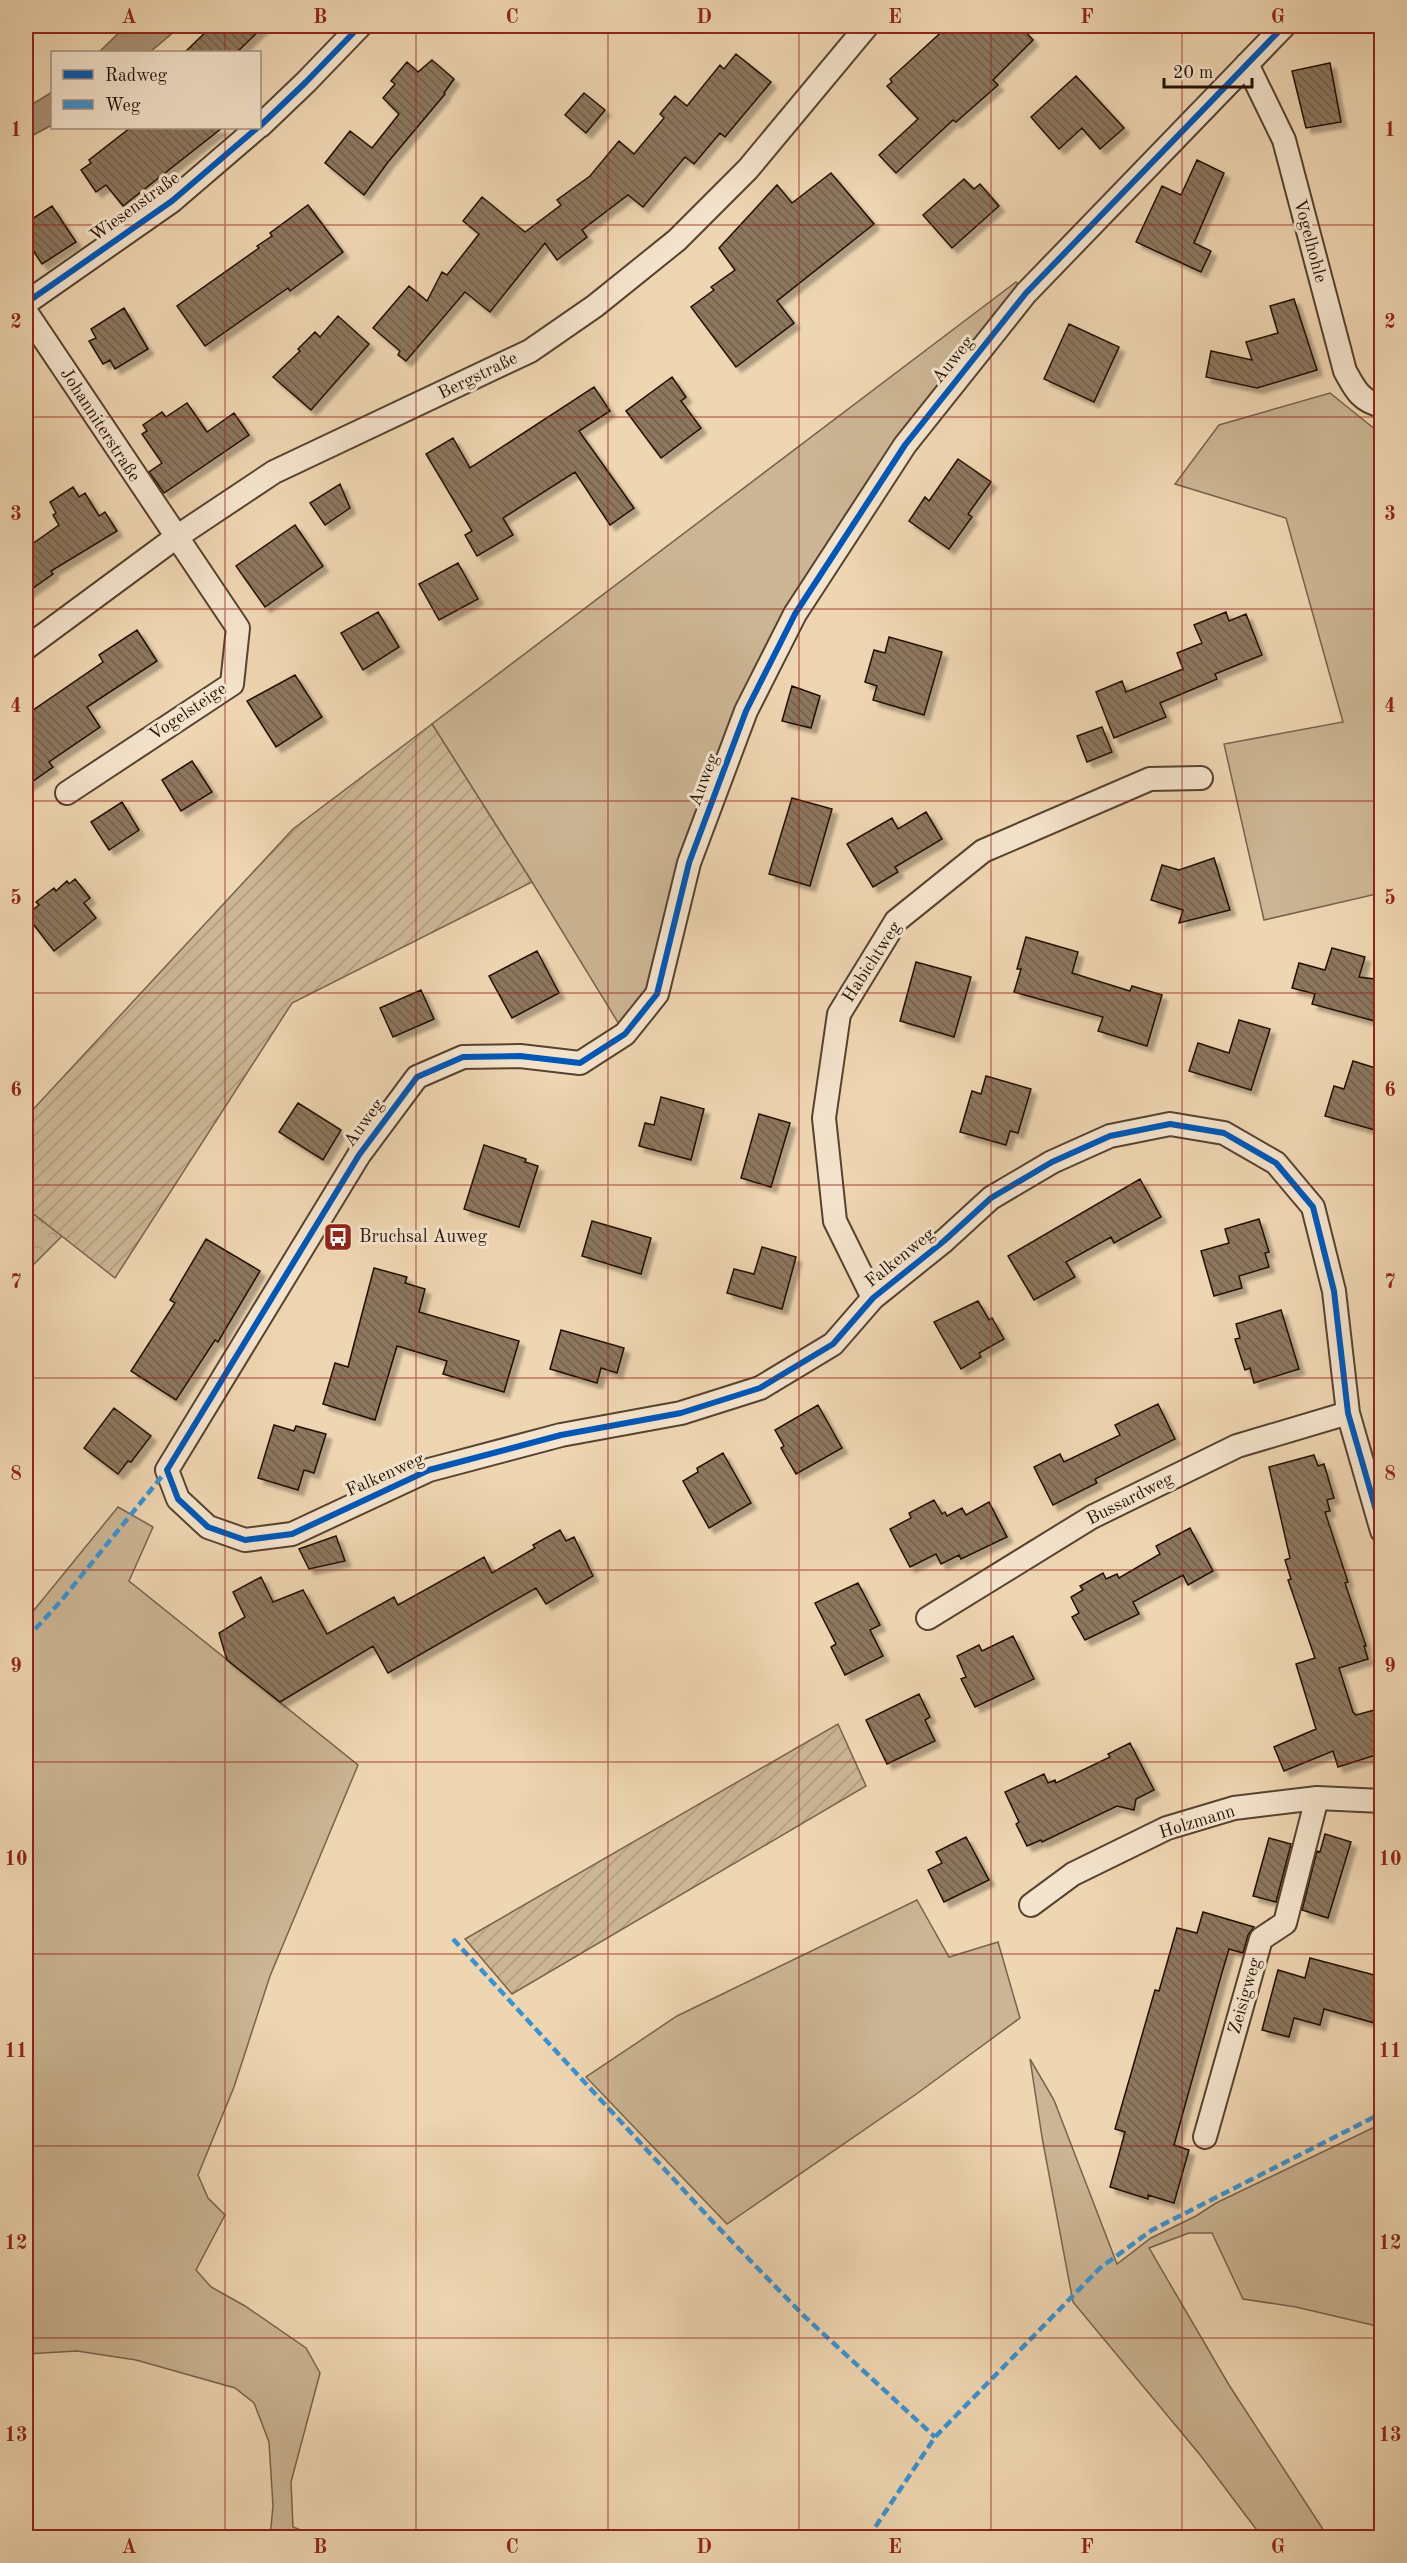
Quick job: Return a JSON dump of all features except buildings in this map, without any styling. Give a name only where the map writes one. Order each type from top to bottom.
[{"type":"street","name":"Wiesenstraße","points":[[261,124],[360,26]]},
{"type":"street","name":"Bergstraße","points":[[26,648],[175,538],[274,472],[530,351],[595,306],[677,240],[748,169],[867,26]]},
{"type":"street","name":"Auweg","points":[[167,1470],[358,1155],[417,1077],[463,1058],[520,1056],[580,1063],[625,1034],[657,994],[689,863],[746,711],[795,614],[905,445],[1026,293],[1284,26]]},
{"type":"street","name":"Vogelhohle","points":[[1247,64],[1284,140],[1344,371],[1357,393],[1368,403],[1382,406]]},
{"type":"street","name":"Wiesenstraße","points":[[26,303],[172,201],[256,129]]},
{"type":"street","name":"Johanniterstraße","points":[[26,312],[175,538]]},
{"type":"street","name":"Vogelsteige","points":[[67,793],[232,684],[238,628],[175,538]]},
{"type":"street","name":"Habichtweg","points":[[873,1298],[835,1221],[824,1118],[839,1014],[896,921],[983,851],[1150,779],[1201,778]]},
{"type":"street","name":"Falkenweg","points":[[167,1470],[178,1499],[208,1527],[245,1540],[292,1534],[429,1470],[561,1435],[681,1413],[760,1388],[833,1344],[873,1298],[944,1241],[991,1198],[1052,1162],[1110,1136],[1170,1124],[1224,1133],[1276,1163],[1313,1207],[1334,1291],[1348,1413],[1382,1531]]},
{"type":"street","name":"Bussardweg","points":[[928,1618],[1092,1517],[1237,1446],[1348,1413]]},
{"type":"street","name":"Holzmann","points":[[1031,1905],[1073,1874],[1167,1828],[1234,1808],[1317,1798],[1382,1801]]},
{"type":"street","name":"Zeisigweg","points":[[1205,2137],[1261,1939],[1285,1923],[1317,1798]]},
{"type":"green space","points":[[1016,282],[1026,293],[905,445],[746,711],[657,994],[625,1034],[432,724]]},
{"type":"green space","points":[[1330,393],[1381,434],[1381,893],[1264,920],[1224,744],[1343,722],[1286,518],[1175,484],[1219,425]]},
{"type":"green space","points":[[432,724],[532,882],[292,1003],[115,1278],[26,1208],[26,1117],[293,829]]},
{"type":"green space","points":[[26,1208],[62,1236],[26,1272]]},
{"type":"green space","points":[[118,1507],[153,1527],[129,1581],[358,1765],[270,1976],[234,2087],[198,2175],[208,2198],[225,2215],[196,2270],[211,2287],[245,2306],[306,2348],[320,2373],[291,2482],[293,2527],[318,2537],[270,2537],[273,2506],[269,2442],[254,2403],[235,2388],[136,2360],[77,2351],[26,2354],[26,1620]]},
{"type":"green space","points":[[838,1724],[866,1786],[512,1994],[465,1939]]},
{"type":"green space","points":[[917,1900],[949,1957],[998,1942],[1020,2018],[915,2095],[727,2224],[586,2077],[677,2016]]},
{"type":"green space","points":[[1030,2059],[1054,2100],[1117,2264],[1151,2238],[1196,2216],[1216,2203],[1381,2124],[1381,2327],[1296,2307],[1243,2299],[1212,2233],[1189,2233],[1149,2248],[1229,2385],[1328,2537],[1262,2537],[1201,2456],[1073,2302]]},
{"type":"shaded area","points":[[126,26],[181,26],[151,51],[100,51]]},
{"type":"shaded area","points":[[51,93],[51,126],[26,139],[26,108]]},
{"type":"marked path","points":[[26,1639],[61,1601],[167,1470]]},
{"type":"marked path","points":[[453,1939],[713,2222],[803,2315],[935,2437]]},
{"type":"marked path","points":[[868,2538],[935,2437],[1100,2268],[1152,2230],[1382,2113]]},
{"type":"cycle path","points":[[261,125],[360,26]]},
{"type":"cycle path","points":[[1284,26],[1026,293],[905,445],[795,614],[746,711],[689,863],[657,994],[625,1034],[580,1063],[520,1056],[463,1057],[417,1077],[359,1155],[167,1470],[178,1499],[208,1527],[245,1540],[292,1534],[429,1470],[561,1435],[681,1413],[760,1388],[833,1344],[873,1298],[944,1241],[991,1198],[1052,1162],[1110,1136],[1170,1124],[1224,1133],[1276,1163],[1313,1207],[1334,1291],[1348,1413],[1382,1531]]},
{"type":"cycle path","points":[[26,303],[172,201],[256,129]]},
{"type":"place","name":"Bruchsal Auweg","points":[[338,1237]]}]
